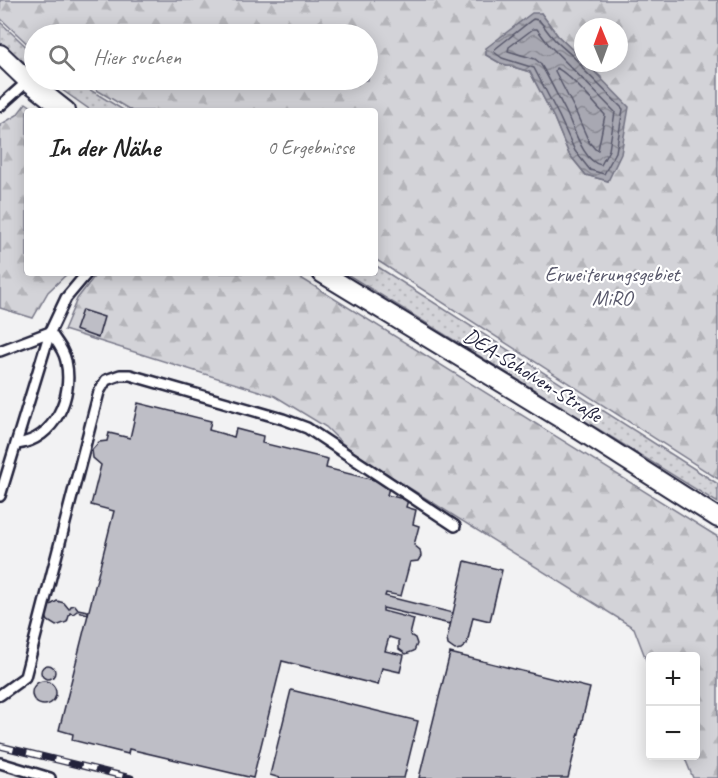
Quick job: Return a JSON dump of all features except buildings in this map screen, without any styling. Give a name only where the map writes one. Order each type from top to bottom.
[{"type":"street","points":[[0,54],[24,77]]},
{"type":"street","points":[[39,90],[62,108]]},
{"type":"street","name":"DEA-Scholven-Straße","points":[[327,276],[570,424],[718,518]]},
{"type":"lane","points":[[0,106],[24,85]]},
{"type":"lane","points":[[0,496],[50,332],[66,298],[84,276]]},
{"type":"lane","points":[[0,351],[50,332]]},
{"type":"lane","points":[[17,444],[33,440],[47,430],[57,417],[65,399],[68,375],[66,358],[50,332]]},
{"type":"lane","points":[[0,695],[24,677],[99,392],[106,380],[120,375],[130,375],[307,428],[455,526]]},
{"type":"lane","points":[[0,763],[50,778]]},
{"type":"green space","name":"Erweiterungsgebiet MiRO","points":[[0,0],[718,0],[718,479],[378,261],[378,108],[127,108],[97,90],[378,90],[378,24],[24,24],[24,41],[0,18]],"holes":[[[541,13],[558,36],[574,51],[574,18],[628,18],[628,72],[596,72],[601,77],[608,181],[586,175],[569,154],[554,118],[530,72],[500,63],[486,55],[487,48]]]},
{"type":"green space","points":[[0,22],[24,45],[24,62],[0,44]]},
{"type":"green space","points":[[62,90],[90,90],[120,108],[88,108]]},
{"type":"green space","points":[[26,103],[34,108],[24,108],[24,276],[65,276],[48,292],[33,318],[0,308],[0,125],[17,115]]},
{"type":"green space","points":[[378,267],[718,484],[718,503],[350,276],[378,276]]},
{"type":"green space","points":[[95,276],[298,276],[718,537],[718,778],[693,778],[686,760],[700,760],[700,652],[646,652],[646,660],[634,628],[371,464],[342,443],[326,427],[275,396],[64,330],[77,299]]},
{"type":"water","points":[[532,13],[541,13],[558,36],[574,51],[574,72],[595,72],[629,107],[621,154],[608,181],[586,175],[569,154],[554,118],[530,72],[500,63],[486,55],[486,48]]},
{"type":"railway","points":[[0,746],[131,778]]}]
